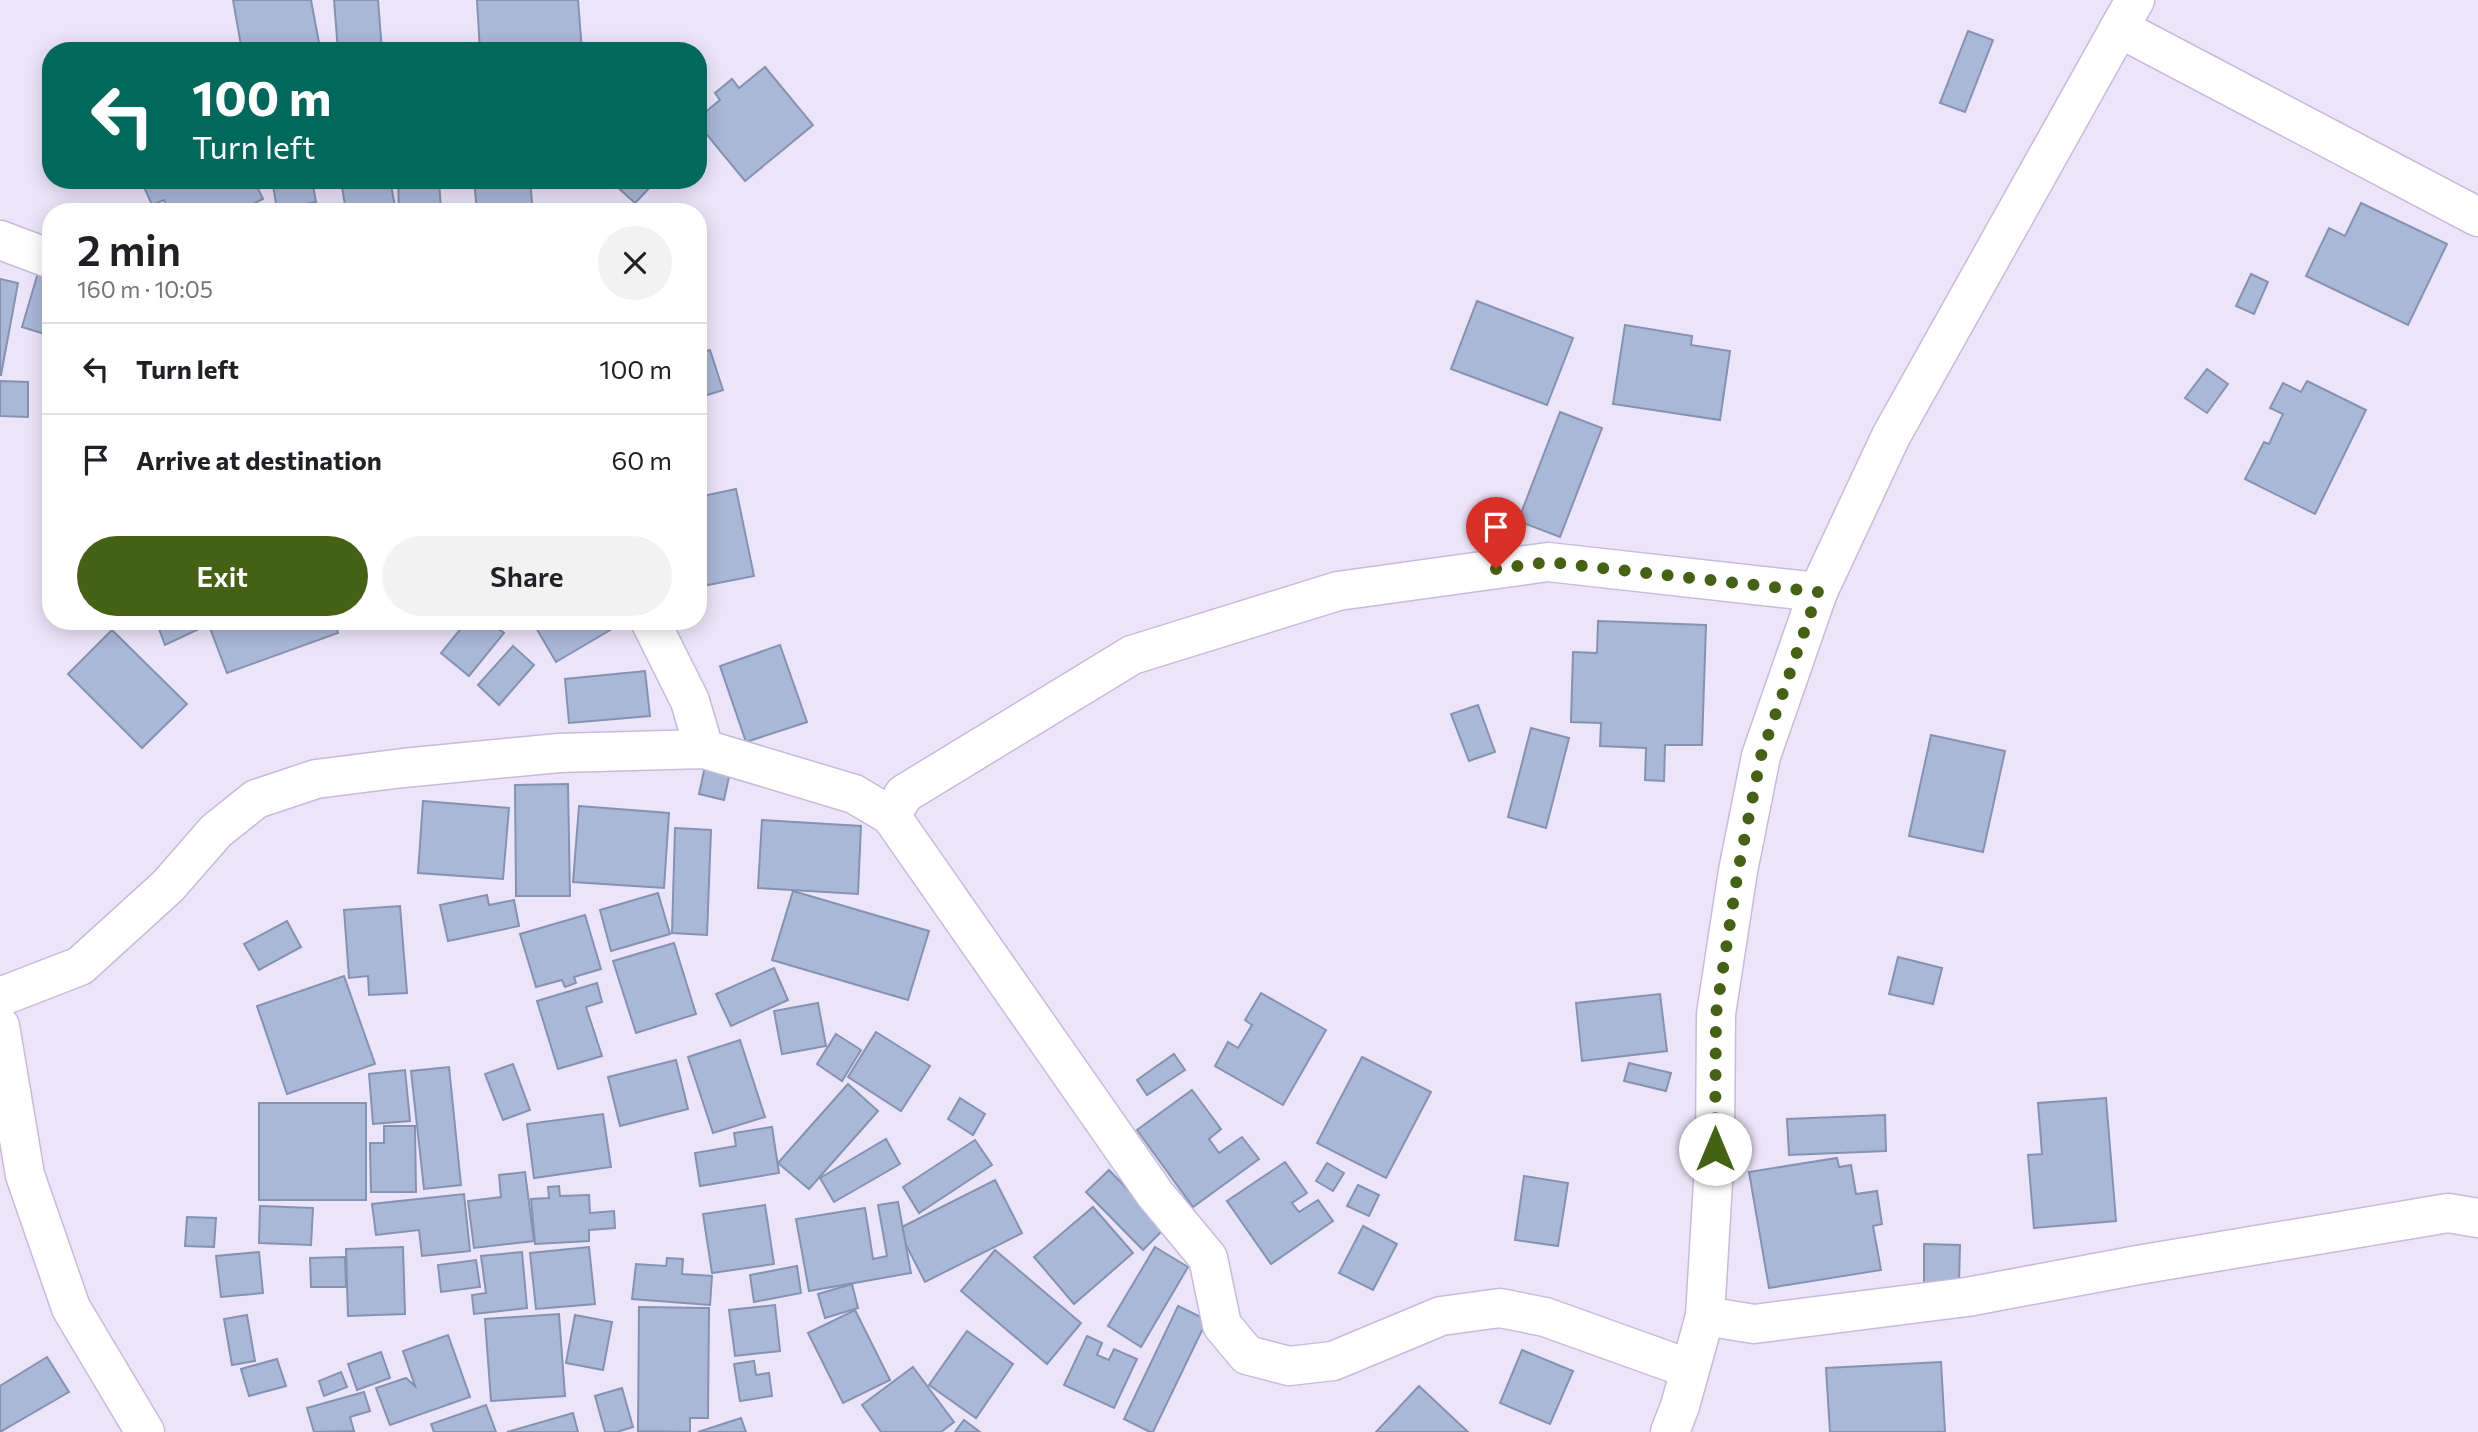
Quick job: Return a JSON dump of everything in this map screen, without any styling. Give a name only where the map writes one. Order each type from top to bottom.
[{"type":"street","points":[[1670,1432],[1705,1316],[1715,1149],[1716,1014],[1738,871],[1761,756],[1818,592],[1891,436],[2127,14],[2478,218]]},
{"type":"street","points":[[0,240],[42,256]]},
{"type":"street","points":[[891,816],[904,794],[1132,656],[1338,592],[1548,562],[1818,592]]},
{"type":"street","points":[[654,630],[690,701],[704,749]]},
{"type":"street","points":[[0,997],[79,966],[168,886],[216,831],[256,799],[316,779],[403,768],[559,753],[704,749],[854,793],[891,816],[1155,1194],[1208,1258],[1222,1325],[1247,1354],[1289,1366],[1333,1361],[1441,1315],[1500,1308],[1545,1317],[1690,1369]]},
{"type":"street","points":[[0,1026],[25,1175],[71,1308],[145,1432]]},
{"type":"street","points":[[1705,1316],[1754,1324],[1967,1297],[2138,1265],[2448,1213],[2478,1218]]},
{"type":"building","points":[[233,0],[311,0],[319,42],[240,42]]},
{"type":"building","points":[[334,0],[378,0],[381,42],[337,42]]},
{"type":"building","points":[[477,0],[578,0],[581,42],[479,42]]},
{"type":"building","points":[[1968,31],[1993,40],[1965,112],[1940,103]]},
{"type":"building","points":[[765,67],[813,125],[745,181],[707,135],[707,111],[720,100],[715,93],[732,79],[739,88]]},
{"type":"building","points":[[145,189],[258,189],[263,199],[255,203],[165,203],[164,200],[151,203]]},
{"type":"building","points":[[274,189],[314,189],[316,202],[276,203]]},
{"type":"building","points":[[342,189],[392,189],[394,203],[345,203]]},
{"type":"building","points":[[398,189],[440,189],[441,203],[399,203]]},
{"type":"building","points":[[475,189],[531,189],[532,203],[476,203]]},
{"type":"building","points":[[620,189],[648,189],[635,203]]},
{"type":"building","points":[[2361,203],[2447,244],[2408,325],[2306,276],[2329,228],[2345,236]]},
{"type":"building","points":[[40,266],[42,267],[42,333],[22,327]]},
{"type":"building","points":[[2251,274],[2268,282],[2254,314],[2236,306]]},
{"type":"building","points":[[0,279],[18,283],[1,375],[0,375]]},
{"type":"building","points":[[1477,301],[1573,338],[1547,405],[1451,369]]},
{"type":"building","points":[[1625,325],[1692,336],[1691,345],[1730,351],[1720,420],[1613,404]]},
{"type":"building","points":[[710,350],[723,390],[707,395],[707,351]]},
{"type":"building","points":[[2207,369],[2228,384],[2207,413],[2185,398]]},
{"type":"building","points":[[0,381],[28,382],[28,417],[0,416]]},
{"type":"building","points":[[2307,381],[2366,410],[2315,514],[2245,479],[2264,442],[2269,444],[2283,414],[2270,408],[2283,383],[2301,392]]},
{"type":"building","points":[[1560,412],[1602,428],[1560,537],[1518,521]]},
{"type":"building","points":[[736,489],[754,576],[707,585],[707,495]]},
{"type":"building","points":[[1598,621],[1706,625],[1702,745],[1665,745],[1664,781],[1645,780],[1646,748],[1600,746],[1601,723],[1571,722],[1573,652],[1597,653]]},
{"type":"building","points":[[112,630],[187,704],[142,748],[68,674]]},
{"type":"building","points":[[159,630],[197,630],[165,645]]},
{"type":"building","points":[[211,630],[337,630],[338,633],[227,673]]},
{"type":"building","points":[[460,630],[500,630],[504,633],[469,676],[441,653]]},
{"type":"building","points":[[537,630],[610,630],[556,662]]},
{"type":"building","points":[[780,645],[807,722],[746,742],[720,666]]},
{"type":"building","points":[[513,646],[534,665],[499,705],[478,685]]},
{"type":"building","points":[[645,671],[650,716],[569,723],[565,679]]},
{"type":"building","points":[[1478,705],[1495,752],[1469,761],[1451,714]]},
{"type":"building","points":[[1531,728],[1569,738],[1546,828],[1508,817]]},
{"type":"building","points":[[1931,735],[2005,751],[1983,852],[1909,836]]},
{"type":"building","points":[[705,766],[730,772],[724,800],[699,794]]},
{"type":"building","points":[[568,784],[570,896],[516,896],[515,785]]},
{"type":"building","points":[[423,801],[509,808],[503,879],[418,873]]},
{"type":"building","points":[[579,806],[669,813],[664,888],[573,882]]},
{"type":"building","points":[[762,820],[861,826],[858,894],[758,888]]},
{"type":"building","points":[[675,828],[711,830],[707,935],[672,933]]},
{"type":"building","points":[[793,891],[929,931],[908,1000],[772,960]]},
{"type":"building","points":[[658,893],[670,934],[611,951],[600,910]]},
{"type":"building","points":[[487,895],[489,905],[514,900],[519,926],[448,941],[440,905]]},
{"type":"building","points":[[400,906],[407,993],[369,995],[368,976],[349,978],[344,910]]},
{"type":"building","points":[[585,915],[601,969],[574,977],[576,983],[565,987],[562,980],[536,987],[520,934]]},
{"type":"building","points":[[287,921],[301,947],[259,970],[244,944]]},
{"type":"building","points":[[674,943],[696,1014],[636,1033],[613,961]]},
{"type":"building","points":[[1898,957],[1942,968],[1933,1004],[1889,994]]},
{"type":"building","points":[[774,968],[788,1000],[731,1026],[716,994]]},
{"type":"building","points":[[344,976],[375,1064],[287,1094],[257,1006]]},
{"type":"building","points":[[597,983],[602,1002],[586,1007],[602,1056],[558,1069],[537,1001]]},
{"type":"building","points":[[1261,993],[1326,1030],[1283,1105],[1215,1066],[1228,1042],[1238,1048],[1252,1025],[1245,1020]]},
{"type":"building","points":[[1660,994],[1667,1051],[1582,1061],[1576,1003]]},
{"type":"building","points":[[818,1003],[826,1046],[782,1054],[774,1011]]},
{"type":"building","points":[[876,1032],[930,1066],[901,1111],[848,1077]]},
{"type":"building","points":[[836,1034],[861,1050],[842,1081],[817,1064]]},
{"type":"building","points":[[740,1040],[765,1117],[713,1133],[688,1057]]},
{"type":"building","points":[[1174,1054],[1185,1070],[1147,1095],[1137,1080]]},
{"type":"building","points":[[1362,1057],[1431,1092],[1386,1178],[1317,1143]]},
{"type":"building","points":[[676,1060],[688,1109],[620,1126],[608,1077]]},
{"type":"building","points":[[1629,1063],[1671,1073],[1666,1091],[1624,1081]]},
{"type":"building","points":[[513,1064],[530,1110],[503,1120],[485,1074]]},
{"type":"building","points":[[449,1067],[461,1185],[424,1189],[411,1071]]},
{"type":"building","points":[[405,1070],[410,1121],[373,1124],[369,1074]]},
{"type":"building","points":[[848,1084],[878,1111],[809,1189],[778,1163]]},
{"type":"building","points":[[1192,1090],[1221,1129],[1209,1139],[1219,1153],[1242,1137],[1259,1159],[1193,1207],[1137,1130]]},
{"type":"building","points":[[960,1098],[985,1114],[973,1135],[948,1119]]},
{"type":"building","points":[[2106,1098],[2116,1221],[2034,1228],[2028,1155],[2042,1154],[2038,1103]]},
{"type":"building","points":[[259,1103],[366,1103],[366,1200],[259,1200]]},
{"type":"building","points":[[603,1114],[611,1167],[534,1178],[527,1124]]},
{"type":"building","points":[[1885,1115],[1886,1151],[1789,1155],[1787,1119]]},
{"type":"building","points":[[384,1126],[415,1126],[416,1192],[371,1192],[370,1143],[384,1143]]},
{"type":"building","points":[[772,1127],[779,1173],[700,1186],[695,1153],[736,1146],[734,1133]]},
{"type":"building","points":[[886,1139],[900,1164],[834,1202],[820,1178]]},
{"type":"building","points":[[975,1140],[992,1165],[919,1213],[903,1187]]},
{"type":"building","points":[[1837,1158],[1839,1167],[1851,1165],[1856,1194],[1877,1191],[1882,1224],[1873,1226],[1881,1270],[1769,1288],[1749,1172]]},
{"type":"building","points":[[1285,1162],[1307,1193],[1292,1203],[1299,1212],[1318,1200],[1333,1221],[1271,1264],[1227,1201]]},
{"type":"building","points":[[1327,1163],[1344,1173],[1333,1191],[1316,1181]]},
{"type":"building","points":[[1109,1170],[1165,1228],[1143,1250],[1086,1192]]},
{"type":"building","points":[[525,1172],[534,1241],[474,1248],[468,1201],[501,1197],[499,1175]]},
{"type":"building","points":[[1524,1176],[1568,1183],[1558,1246],[1515,1240]]},
{"type":"building","points":[[995,1180],[1022,1233],[925,1282],[898,1229]]},
{"type":"building","points":[[1358,1185],[1379,1195],[1369,1216],[1347,1206]]},
{"type":"building","points":[[559,1186],[560,1196],[589,1195],[590,1213],[614,1211],[615,1228],[589,1230],[589,1241],[535,1244],[531,1199],[549,1198],[548,1187]]},
{"type":"building","points":[[464,1194],[470,1251],[422,1256],[419,1230],[376,1235],[372,1204]]},
{"type":"building","points":[[898,1202],[911,1273],[809,1291],[796,1219],[865,1208],[873,1259],[887,1256],[878,1205]]},
{"type":"building","points":[[765,1205],[774,1264],[712,1273],[703,1214]]},
{"type":"building","points":[[260,1206],[313,1208],[311,1245],[259,1243]]},
{"type":"building","points":[[1093,1207],[1133,1253],[1074,1304],[1034,1257]]},
{"type":"building","points":[[187,1217],[216,1218],[214,1247],[185,1246]]},
{"type":"building","points":[[1363,1226],[1397,1244],[1373,1290],[1339,1273]]},
{"type":"building","points":[[1924,1244],[1960,1245],[1959,1284],[1924,1283]]},
{"type":"building","points":[[403,1247],[405,1314],[348,1316],[346,1249]]},
{"type":"building","points":[[589,1247],[595,1304],[536,1309],[530,1253]]},
{"type":"building","points":[[1155,1247],[1188,1267],[1141,1347],[1108,1326]]},
{"type":"building","points":[[995,1250],[1081,1323],[1047,1364],[961,1291]]},
{"type":"building","points":[[259,1252],[263,1293],[221,1297],[216,1256]]},
{"type":"building","points":[[522,1252],[527,1308],[474,1314],[472,1295],[486,1293],[481,1256]]},
{"type":"building","points":[[345,1257],[346,1287],[311,1287],[310,1258]]},
{"type":"building","points":[[667,1258],[683,1259],[682,1274],[712,1276],[710,1305],[632,1299],[636,1264],[666,1266]]},
{"type":"building","points":[[476,1260],[480,1287],[441,1292],[438,1265]]},
{"type":"building","points":[[797,1266],[801,1293],[754,1302],[750,1275]]},
{"type":"building","points":[[852,1284],[858,1308],[825,1318],[818,1294]]},
{"type":"building","points":[[775,1305],[780,1351],[735,1356],[729,1310]]},
{"type":"building","points":[[1178,1306],[1207,1320],[1153,1432],[1150,1432],[1124,1419]]},
{"type":"building","points":[[639,1307],[709,1308],[708,1418],[690,1418],[690,1432],[638,1431]]},
{"type":"building","points":[[855,1310],[890,1380],[843,1403],[808,1333]]},
{"type":"building","points":[[559,1314],[565,1396],[491,1401],[485,1319]]},
{"type":"building","points":[[247,1315],[255,1361],[232,1365],[224,1319]]},
{"type":"building","points":[[575,1315],[612,1322],[603,1370],[566,1363]]},
{"type":"building","points":[[967,1331],[1013,1364],[976,1418],[929,1385]]},
{"type":"building","points":[[448,1335],[470,1397],[390,1425],[376,1388],[406,1378],[415,1386],[403,1351]]},
{"type":"building","points":[[1087,1336],[1102,1343],[1097,1355],[1109,1360],[1114,1349],[1137,1359],[1114,1408],[1064,1385]]},
{"type":"building","points":[[1522,1350],[1573,1371],[1550,1424],[1500,1403]]},
{"type":"building","points":[[381,1352],[390,1378],[357,1390],[348,1364]]},
{"type":"building","points":[[47,1357],[69,1392],[0,1432],[0,1386]]},
{"type":"building","points":[[277,1359],[286,1386],[249,1396],[241,1369]]},
{"type":"building","points":[[754,1361],[756,1375],[769,1373],[772,1396],[740,1401],[734,1364]]},
{"type":"building","points":[[1941,1362],[1945,1432],[1830,1432],[1826,1368]]},
{"type":"building","points":[[913,1367],[954,1422],[941,1432],[881,1432],[862,1405]]},
{"type":"building","points":[[341,1372],[347,1387],[324,1396],[319,1381]]},
{"type":"building","points":[[1419,1386],[1468,1432],[1376,1432]]},
{"type":"building","points":[[622,1388],[633,1427],[617,1432],[605,1432],[595,1396]]},
{"type":"building","points":[[364,1392],[370,1411],[350,1417],[354,1431],[314,1432],[307,1408]]},
{"type":"building","points":[[486,1405],[496,1432],[434,1432],[431,1424]]},
{"type":"building","points":[[573,1413],[578,1432],[507,1432]]},
{"type":"building","points":[[741,1418],[746,1432],[698,1432]]},
{"type":"building","points":[[964,1420],[980,1432],[955,1432]]},
{"type":"route","points":[[1496,569],[1548,562],[1818,592],[1761,756],[1738,871],[1716,1014],[1715,1149]]}]
